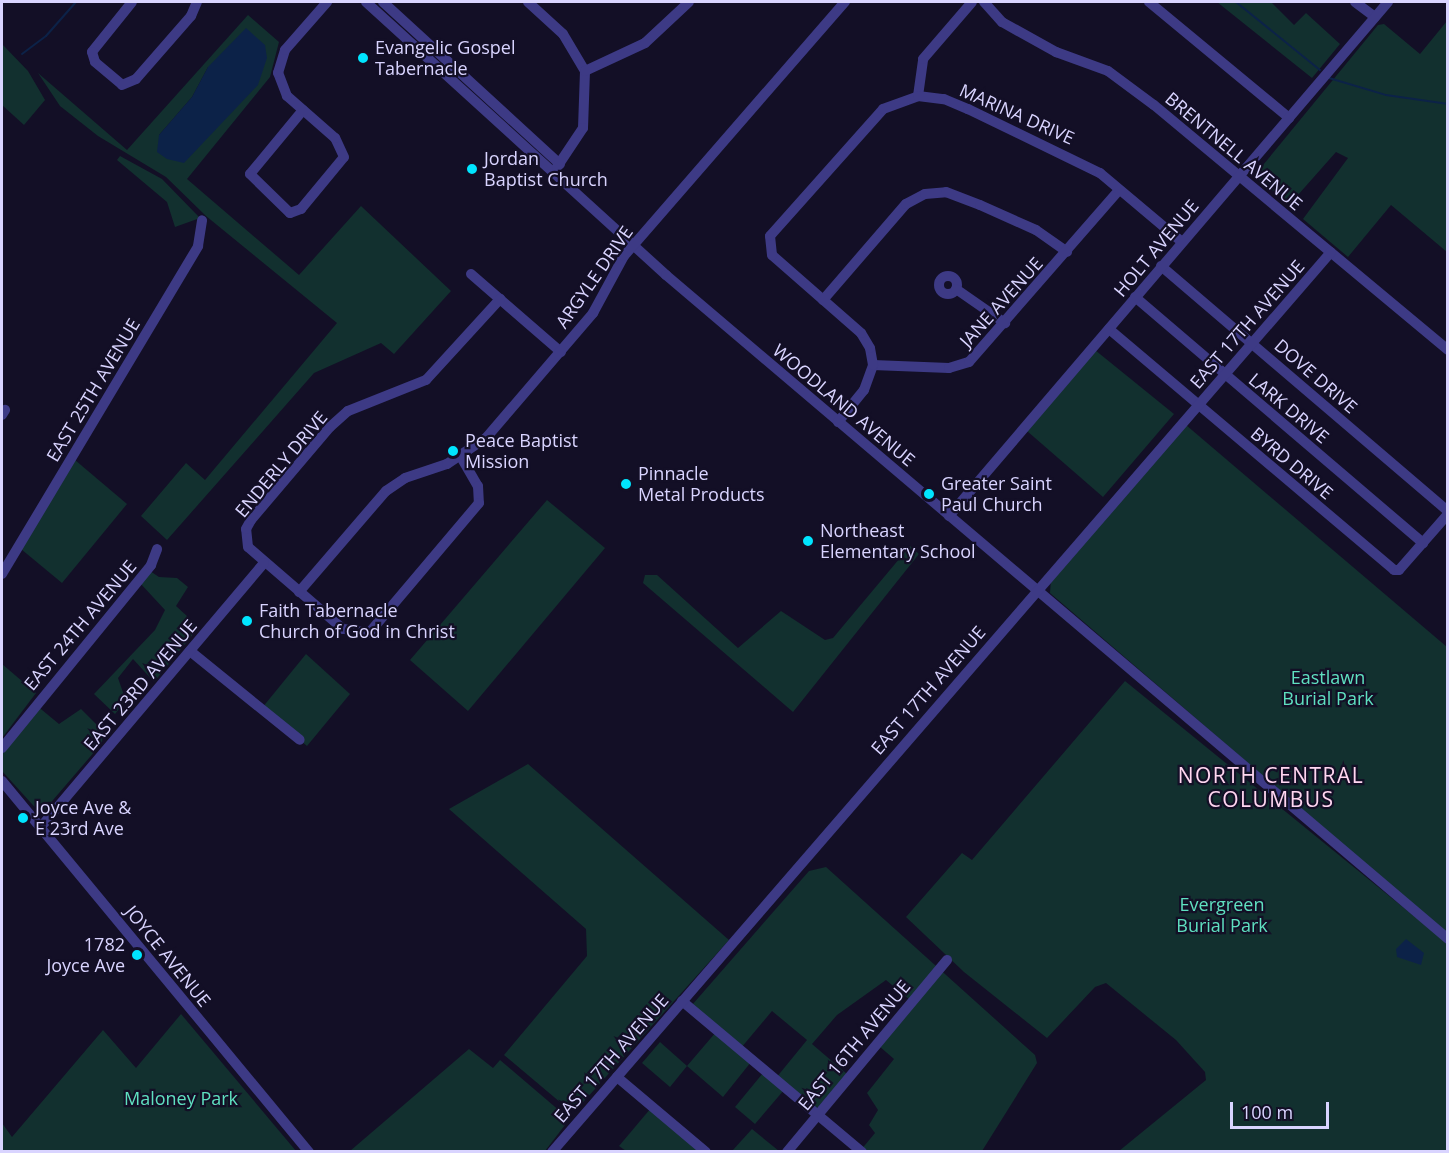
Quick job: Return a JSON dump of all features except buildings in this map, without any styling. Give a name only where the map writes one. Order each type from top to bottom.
[{"type":"street","points":[[132,2],[93,47],[92,56],[105,72],[127,85],[190,16],[197,2]]},
{"type":"street","points":[[303,110],[252,169],[250,178],[286,211],[295,214],[337,169],[345,151],[303,110],[284,92],[279,65],[285,50],[327,2]]},
{"type":"street","name":"WOODLAND AVENUE","points":[[366,2],[557,168],[633,245],[838,422],[1448,939]]},
{"type":"street","points":[[383,2],[557,168],[583,128],[585,71],[562,34],[528,2]]},
{"type":"street","points":[[585,71],[645,43],[689,2]]},
{"type":"street","name":"ARGYLE DRIVE","points":[[299,592],[386,491],[405,478],[462,457],[486,438],[593,313],[607,282],[633,245],[845,2]]},
{"type":"street","points":[[918,96],[923,59],[972,2]]},
{"type":"street","name":"BRENTNELL AVENUE","points":[[984,2],[1002,21],[1038,42],[1108,71],[1448,350]]},
{"type":"street","points":[[1149,2],[1289,118]]},
{"type":"street","points":[[1355,2],[1374,16]]},
{"type":"street","name":"HOLT AVENUE","points":[[949,516],[1388,2]]},
{"type":"street","name":"MARINA DRIVE","points":[[823,300],[772,255],[769,245],[776,228],[868,122],[883,109],[918,96],[944,99],[1061,151],[1119,190],[1182,242]]},
{"type":"street","name":"JANE AVENUE","points":[[873,365],[949,368],[969,362],[1119,190]]},
{"type":"street","points":[[838,422],[864,390],[873,365],[861,333],[823,300],[906,204],[925,194],[946,192],[1036,230],[1067,252]]},
{"type":"street","name":"EAST 25TH AVENUE","points":[[2,574],[198,246],[202,220]]},
{"type":"street","name":"EAST 17TH AVENUE","points":[[552,1152],[1331,252]]},
{"type":"street","name":"DOVE DRIVE","points":[[1161,266],[1448,513]]},
{"type":"street","points":[[471,274],[561,352]]},
{"type":"street","points":[[956,289],[1005,323]]},
{"type":"street","name":"LARK DRIVE","points":[[1135,297],[1423,543]]},
{"type":"street","name":"ENDERLY DRIVE","points":[[264,563],[253,553],[246,529],[330,427],[348,411],[426,380],[500,299]]},
{"type":"street","name":"BYRD DRIVE","points":[[1108,329],[1394,570],[1399,570],[1448,513]]},
{"type":"street","points":[[264,563],[343,629],[359,635],[376,627],[479,503],[478,486],[462,457]]},
{"type":"street","name":"EAST 24TH AVENUE","points":[[2,748],[151,565],[157,549]]},
{"type":"street","name":"EAST 23RD AVENUE","points":[[40,828],[264,563]]},
{"type":"street","points":[[190,651],[300,740]]},
{"type":"street","name":"JOYCE AVENUE","points":[[2,781],[309,1152]]},
{"type":"street","name":"EAST 16TH AVENUE","points":[[786,1152],[947,960]]},
{"type":"street","points":[[682,1001],[862,1152]]},
{"type":"street","points":[[617,1077],[706,1152]]},
{"type":"green space","points":[[1217,2],[1271,2],[1294,25],[1306,13],[1340,44],[1312,78]]},
{"type":"green space","points":[[248,15],[279,42],[270,77],[187,179],[299,275],[361,206],[451,291],[394,354],[381,343],[314,373],[167,540],[141,516],[186,463],[205,480],[337,323],[206,216],[166,177],[98,136],[60,106],[38,73],[127,150]],"holes":[[[208,67],[218,125],[184,162],[159,135],[192,97]]]},
{"type":"green space","points":[[1447,21],[1447,252],[1391,205],[1348,257],[1303,219],[1348,158],[1336,152],[1290,204],[1259,180],[1259,170],[1378,25],[1384,24],[1420,54]]},
{"type":"green space","points":[[2,44],[28,71],[45,100],[24,125],[2,105]]},
{"type":"green space","points":[[120,156],[162,179],[200,218],[175,227],[167,202],[117,160]]},
{"type":"green space","points":[[1095,350],[1174,414],[1103,497],[1027,431]]},
{"type":"green space","name":"Eastlawn Burial Park","points":[[1186,425],[1447,647],[1447,934],[1050,593],[1051,579]]},
{"type":"green space","points":[[75,460],[127,504],[62,583],[21,549]]},
{"type":"green space","points":[[547,500],[605,548],[468,711],[410,660]]},
{"type":"green space","points":[[910,546],[919,554],[793,712],[643,583],[645,575],[657,575],[738,648],[781,611],[825,640],[833,638]]},
{"type":"green space","points":[[150,571],[159,577],[177,578],[188,587],[176,606],[199,627],[154,682],[133,659],[118,678],[126,701],[115,714],[94,694],[155,630],[165,610],[140,583]]},
{"type":"green space","points":[[306,654],[350,694],[307,746],[262,708]]},
{"type":"green space","points":[[2,664],[36,693],[2,738]]},
{"type":"green space","name":"Evergreen Burial Park","points":[[1125,681],[1447,943],[1447,1151],[1119,1151],[1206,1080],[1205,1072],[1176,1040],[1106,983],[1095,987],[1047,1038],[964,972],[906,917],[962,853],[972,860]]},
{"type":"green space","points":[[36,705],[59,724],[81,709],[103,731],[102,743],[41,814],[2,771],[2,751]]},
{"type":"green space","points":[[528,764],[729,940],[577,1109],[567,1108],[504,1055],[587,956],[586,929],[449,809]]},
{"type":"green space","points":[[826,867],[1035,1055],[1037,1063],[982,1151],[860,1151],[875,1133],[869,1125],[878,1110],[867,1093],[894,1059],[879,1046],[910,1000],[886,980],[837,1015],[812,1044],[847,1074],[817,1108],[776,1078],[807,1040],[772,1011],[741,1048],[692,1005],[809,871]]},
{"type":"green space","name":"Maloney Park","points":[[181,1014],[296,1151],[2,1151],[2,1123],[12,1137],[103,1030],[136,1068]]},
{"type":"green space","points":[[716,1032],[751,1062],[723,1097],[687,1066]]},
{"type":"green space","points":[[660,1042],[687,1066],[670,1087],[642,1063]]},
{"type":"green space","points":[[469,1049],[493,1068],[500,1060],[561,1112],[565,1125],[545,1151],[350,1151]]},
{"type":"green space","points":[[763,1073],[784,1090],[755,1124],[735,1107]]},
{"type":"green space","points":[[651,1108],[702,1151],[626,1151],[619,1146]]},
{"type":"green space","points":[[752,1129],[779,1151],[732,1151]]},
{"type":"water","points":[[246,28],[265,45],[267,58],[258,85],[184,163],[167,159],[157,152],[159,135],[192,97],[208,67]]},
{"type":"water","points":[[1406,939],[1424,953],[1421,965],[1397,957],[1396,949]]},
{"type":"waterway","points":[[22,54],[46,36],[76,2]]},
{"type":"waterway","points":[[1236,2],[1320,70]]},
{"type":"waterway","points":[[1329,78],[1386,95],[1448,104]]},
{"type":"place","name":"Evangelic Gospel Tabernacle","points":[[363,58]]},
{"type":"place","name":"Jordan Baptist Church","points":[[472,169]]},
{"type":"place","name":"Peace Baptist Mission","points":[[453,451]]},
{"type":"place","name":"Pinnacle Metal Products","points":[[626,484]]},
{"type":"place","name":"Greater Saint Paul Church","points":[[929,494]]},
{"type":"place","name":"Northeast Elementary School","points":[[808,541]]},
{"type":"place","name":"Faith Tabernacle Church of God in Christ","points":[[247,621]]},
{"type":"place","name":"Joyce Ave & E 23rd Ave","points":[[23,818]]},
{"type":"place","name":"1782 Joyce Ave","points":[[137,955]]},
{"type":"district","name":"NORTH CENTRAL COLUMBUS","points":[[1271,787]]}]
